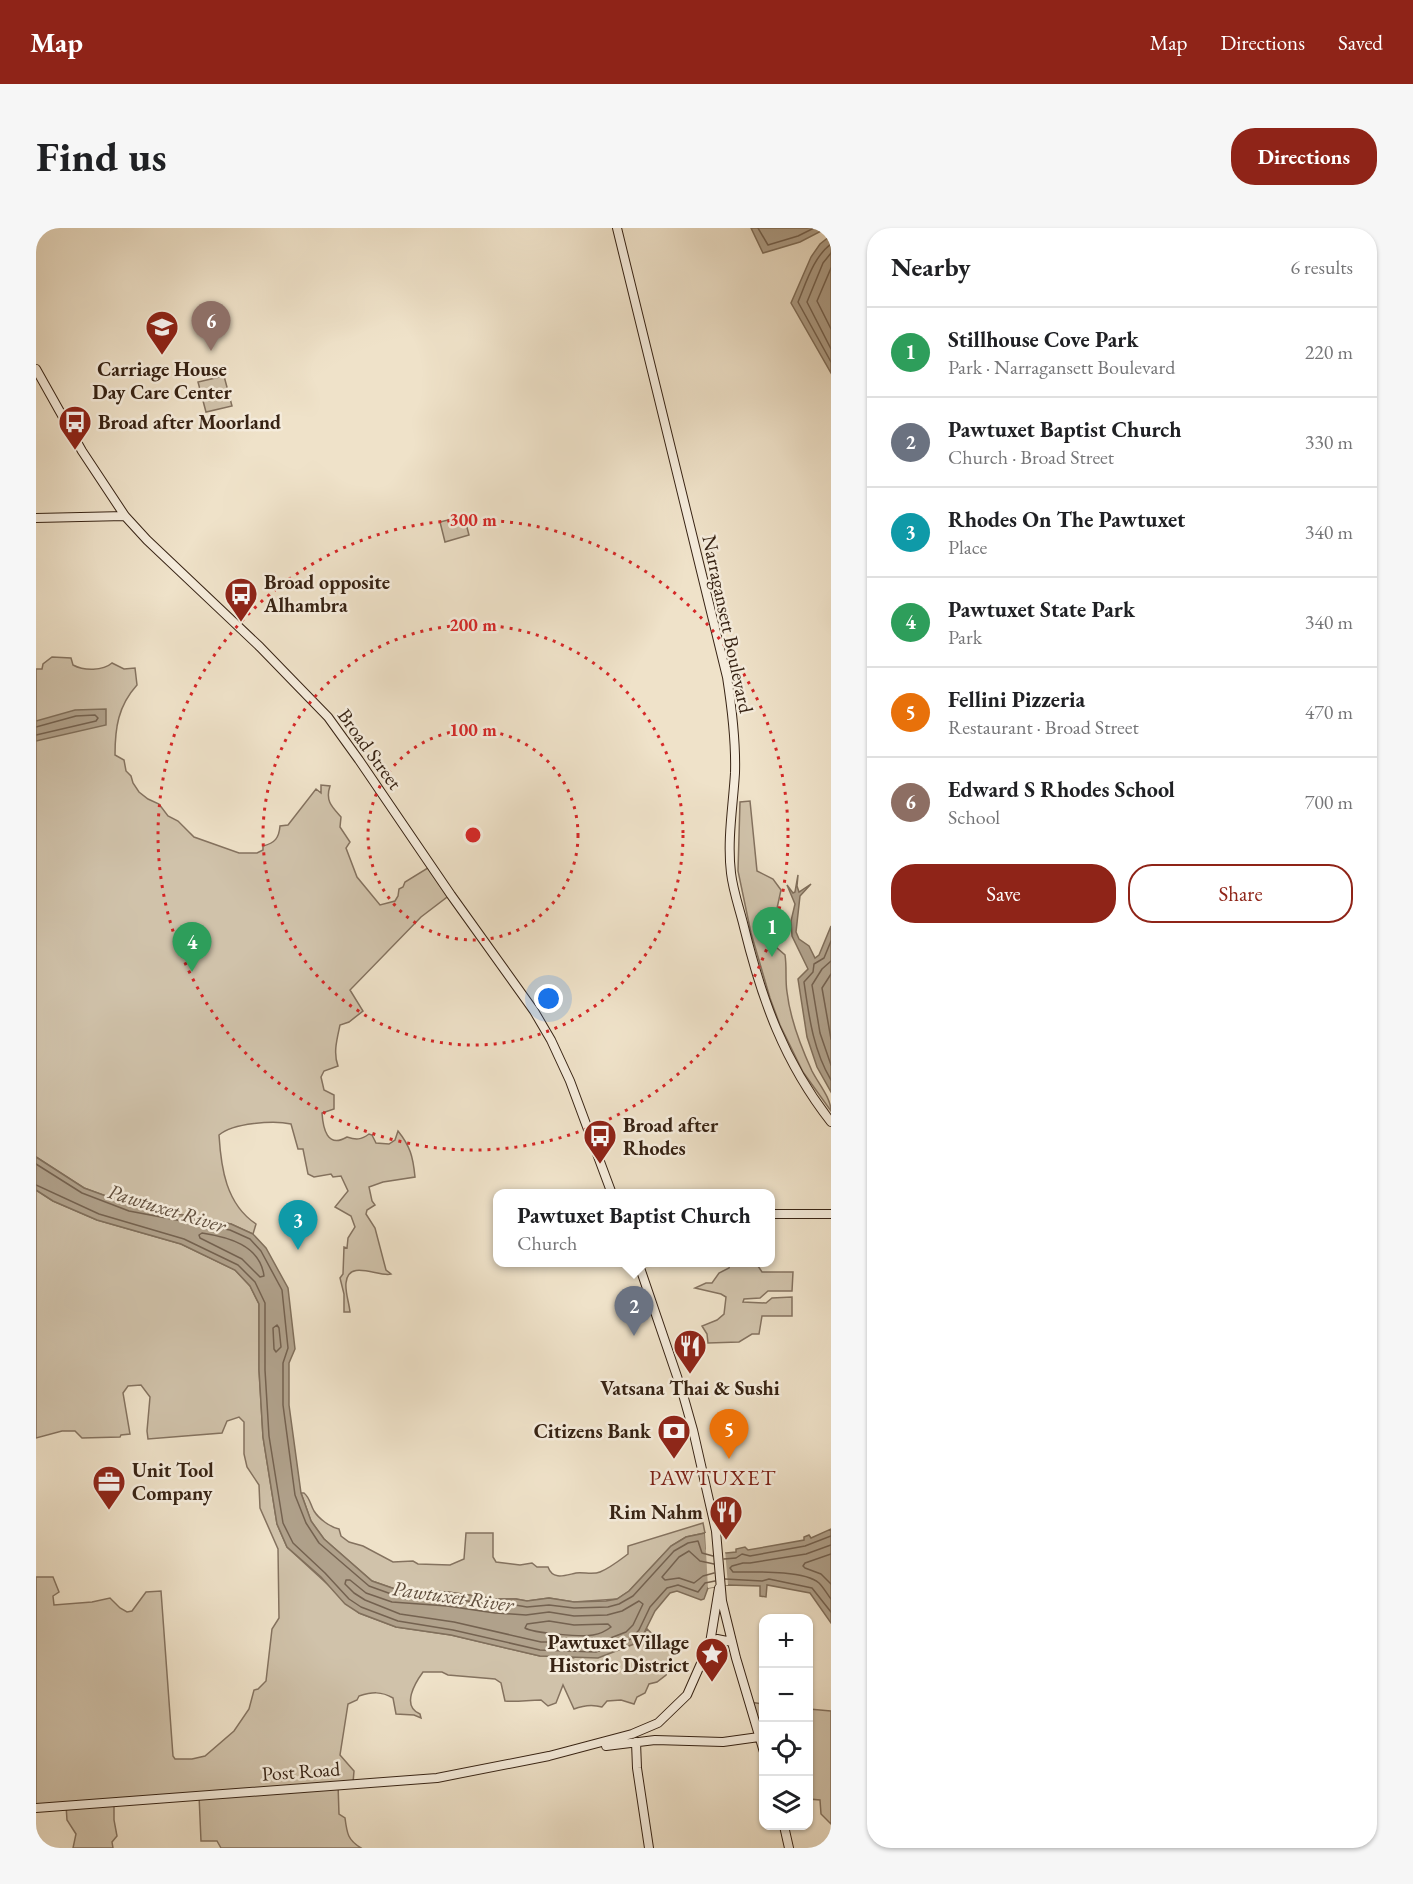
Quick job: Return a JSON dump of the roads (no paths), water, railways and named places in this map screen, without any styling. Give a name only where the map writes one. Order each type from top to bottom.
[{"type":"main road","name":"Narragansett Boulevard","points":[[616,228],[727,677],[735,771],[730,830],[731,874],[750,953],[770,1014],[793,1066],[806,1089],[831,1122]]},
{"type":"main road","name":"Broad Street","points":[[36,369],[78,444],[125,516],[307,695],[328,717],[359,760],[534,1011],[551,1040],[570,1081],[610,1189]]},
{"type":"main road","points":[[36,518],[125,516]]},
{"type":"main road","points":[[775,1214],[831,1214]]},
{"type":"main road","points":[[639,1267],[682,1391],[706,1484],[716,1533],[719,1587],[759,1737]]},
{"type":"main road","name":"Post Road","points":[[36,1808],[437,1778],[487,1770],[632,1734],[658,1723],[687,1695],[710,1642],[719,1587]]},
{"type":"main road","points":[[710,1642],[717,1639],[732,1642]]},
{"type":"main road","name":"Post Road","points":[[566,1752],[636,1742],[684,1740],[723,1742],[759,1737]]},
{"type":"main road","points":[[636,1742],[637,1768],[649,1848]]},
{"type":"main road","points":[[785,1830],[789,1848]]},
{"type":"water","points":[[751,228],[831,228],[831,373],[791,303],[811,257],[820,244],[830,236],[821,231],[800,242],[763,253]]},
{"type":"water","points":[[106,709],[106,725],[36,741],[36,721],[75,710]]},
{"type":"water","points":[[798,875],[799,892],[811,884],[800,896],[796,932],[799,939],[809,946],[815,958],[819,955],[831,926],[831,1092],[817,1067],[807,1037],[798,979],[808,969],[792,936],[791,921],[795,904],[787,885],[793,893],[795,892]]},
{"type":"water","name":"Pawtuxet River","points":[[36,1157],[84,1188],[131,1205],[231,1224],[253,1234],[266,1248],[288,1288],[295,1349],[289,1363],[289,1405],[301,1493],[311,1521],[324,1539],[372,1581],[395,1589],[448,1592],[496,1599],[527,1601],[549,1598],[574,1602],[606,1601],[617,1599],[629,1591],[671,1546],[686,1537],[705,1533],[706,1549],[726,1553],[736,1552],[736,1549],[745,1547],[748,1550],[804,1540],[804,1537],[809,1535],[811,1538],[831,1529],[831,1623],[810,1593],[767,1585],[766,1597],[760,1596],[760,1586],[728,1585],[708,1588],[704,1599],[701,1600],[677,1591],[670,1593],[655,1611],[644,1633],[634,1644],[598,1658],[540,1656],[451,1635],[396,1627],[359,1613],[345,1604],[321,1577],[287,1547],[277,1524],[263,1437],[259,1370],[259,1304],[250,1286],[235,1270],[181,1244],[97,1220],[53,1201],[36,1190]]},
{"type":"place","name":"Edward S Rhodes School","points":[[211,351]]},
{"type":"place","name":"Carriage House Day Care Center","points":[[162,356]]},
{"type":"place","name":"Broad after Moorland","points":[[75,451]]},
{"type":"place","name":"Broad opposite Alhambra","points":[[241,623]]},
{"type":"place","name":"Stillhouse Cove Park","points":[[772,957]]},
{"type":"place","name":"Pawtuxet State Park","points":[[192,972]]},
{"type":"place","name":"Broad after Rhodes","points":[[600,1165]]},
{"type":"place","name":"Rhodes On The Pawtuxet","points":[[298,1250]]},
{"type":"place","name":"Pawtuxet Baptist Church","points":[[634,1336]]},
{"type":"place","name":"Vatsana Thai & Sushi","points":[[690,1375]]},
{"type":"place","name":"Fellini Pizzeria","points":[[729,1459]]},
{"type":"place","name":"Citizens Bank","points":[[674,1460]]},
{"type":"place","name":"Unit Tool Company","points":[[109,1511]]},
{"type":"place","name":"Rim Nahm","points":[[726,1541]]},
{"type":"place","name":"Pawtuxet Village Historic District","points":[[712,1683]]},
{"type":"district","name":"PAWTUXET","points":[[713,1477]]}]
